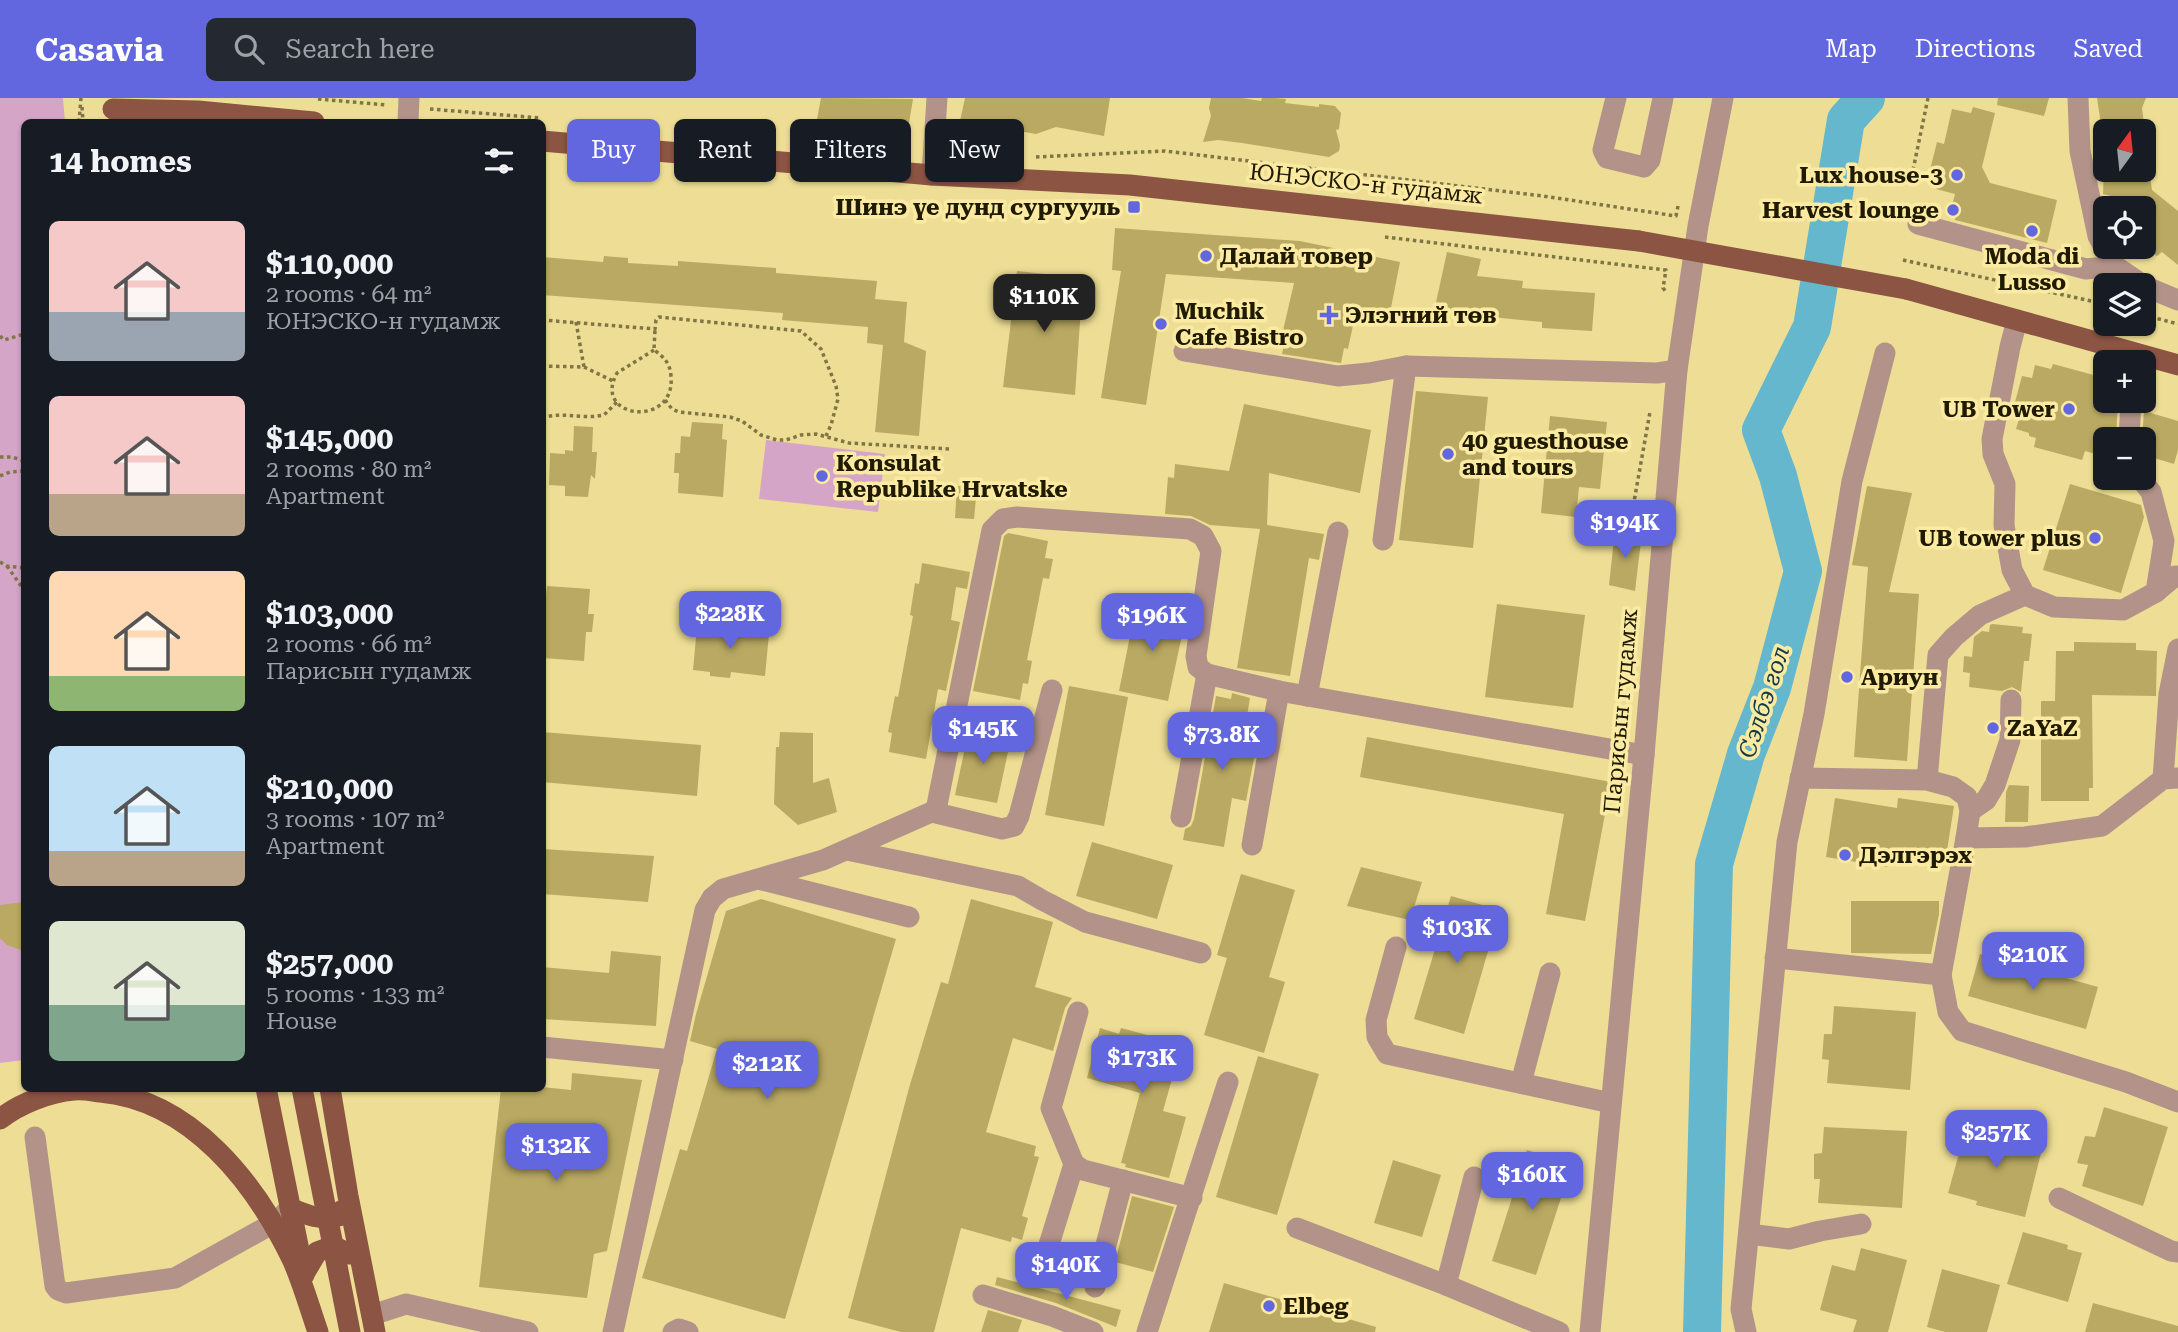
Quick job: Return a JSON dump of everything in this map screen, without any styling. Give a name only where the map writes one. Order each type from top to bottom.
[{"type":"main road","points":[[110,113],[198,111],[282,119]]},
{"type":"main road","points":[[182,119],[198,111]]},
{"type":"main road","name":"ЮНЭСКО-н гудамж","points":[[546,141],[925,174]]},
{"type":"main road","name":"ЮНЭСКО-н гудамж","points":[[1024,180],[1130,185],[1639,241],[1906,289],[2111,350]]},
{"type":"main road","name":"ЮНЭСКО-н гудамж","points":[[2156,361],[2178,365]]},
{"type":"main road","points":[[0,1119],[10,1111],[64,1092]]},
{"type":"main road","points":[[100,1092],[139,1100],[177,1118],[210,1142],[242,1179],[267,1214],[293,1262],[315,1332]]},
{"type":"main road","points":[[267,1092],[315,1332]]},
{"type":"main road","points":[[303,1092],[350,1332]]},
{"type":"main road","points":[[331,1092],[348,1196],[374,1323]]},
{"type":"main road","points":[[290,1208],[311,1217],[328,1219],[339,1216],[348,1196]]},
{"type":"main road","points":[[304,1274],[317,1252],[333,1246],[344,1250],[362,1263]]},
{"type":"street","points":[[408,119],[409,98]]},
{"type":"street","points":[[936,119],[937,98]]},
{"type":"street","points":[[1616,98],[1603,150],[1607,158],[1644,167],[1650,160],[1664,98]]},
{"type":"street","name":"Парисын гудамж","points":[[1590,1332],[1677,370],[1698,226],[1723,98]]},
{"type":"street","points":[[2078,98],[2080,151],[2098,236],[2115,267],[2124,273]]},
{"type":"street","points":[[1918,224],[2086,269],[2115,267]]},
{"type":"street","points":[[2156,291],[2178,300]]},
{"type":"street","points":[[2017,320],[1992,439],[1993,454],[2005,484],[2004,525],[2012,570],[2025,595],[2053,607],[2123,610],[2178,576]]},
{"type":"street","points":[[1184,351],[1338,376],[1406,366],[1657,373],[1677,370]]},
{"type":"street","points":[[1746,1332],[1741,1309],[1787,842],[1814,714],[1852,481],[1885,354]]},
{"type":"street","points":[[1383,540],[1406,366]]},
{"type":"street","points":[[2149,490],[2164,541],[2156,592]]},
{"type":"street","points":[[620,1331],[705,910],[712,898],[723,889],[823,860],[936,810],[992,530],[1003,519],[1017,517],[1190,529],[1203,536],[1211,551],[1196,656],[1199,667],[1207,674],[1279,691],[1644,755]]},
{"type":"street","points":[[1307,696],[1338,531]]},
{"type":"street","points":[[1927,780],[1938,655],[1980,615],[2025,595]]},
{"type":"street","points":[[1966,838],[2025,837],[2102,826],[2170,779],[2169,694],[2178,649]]},
{"type":"street","points":[[1181,817],[1207,674]]},
{"type":"street","points":[[932,812],[1002,829],[1014,826],[1019,816],[1052,690]]},
{"type":"street","points":[[1252,845],[1279,691]]},
{"type":"street","points":[[1970,811],[1986,800],[1995,785],[2010,740],[2011,700]]},
{"type":"street","points":[[1800,778],[1927,780],[1952,788],[1968,797],[1970,811],[1966,838],[1941,975],[1948,1012],[1962,1031],[2126,1082],[2178,1102]]},
{"type":"street","points":[[846,850],[1018,886],[1085,922],[1201,954]]},
{"type":"street","points":[[760,879],[909,916]]},
{"type":"street","points":[[1396,947],[1376,1020],[1377,1037],[1387,1054],[1611,1103]]},
{"type":"street","points":[[1774,958],[1941,975]]},
{"type":"street","points":[[1521,1083],[1550,973]]},
{"type":"street","points":[[1078,1013],[1051,1108],[1074,1164],[1083,1170],[1192,1198]]},
{"type":"street","points":[[546,1047],[673,1060]]},
{"type":"street","points":[[1147,1332],[1228,1082]]},
{"type":"street","points":[[35,1138],[55,1286],[66,1293],[175,1278],[279,1220],[290,1208]]},
{"type":"street","points":[[1043,1264],[1074,1164]]},
{"type":"street","points":[[1446,1285],[1474,1177]]},
{"type":"street","points":[[1095,1287],[1123,1180]]},
{"type":"street","points":[[2059,1198],[2178,1252]]},
{"type":"street","points":[[1749,1234],[1789,1239],[1861,1224]]},
{"type":"street","points":[[1297,1228],[1559,1332]]},
{"type":"street","points":[[983,1295],[1052,1315],[1093,1332]]},
{"type":"street","points":[[374,1323],[405,1304],[528,1332]]},
{"type":"path","points":[[81,98],[81,119]]},
{"type":"path","points":[[1913,170],[1928,98]]},
{"type":"path","points":[[1543,196],[1675,216]]},
{"type":"path","points":[[1379,236],[1665,270],[1663,288]]},
{"type":"path","points":[[1903,260],[2093,301]]},
{"type":"path","points":[[653,350],[656,320],[659,317],[801,331],[821,349],[836,386],[838,400],[826,436]]},
{"type":"path","points":[[2156,318],[2178,324]]},
{"type":"path","points":[[546,320],[655,329]]},
{"type":"path","points":[[576,322],[583,367]]},
{"type":"path","points":[[0,336],[4,340],[21,335]]},
{"type":"path","points":[[653,350],[663,356],[669,365],[672,382],[665,400],[644,413],[625,409],[613,394],[613,381],[617,373],[653,350]]},
{"type":"path","points":[[546,366],[583,367],[613,381]]},
{"type":"path","points":[[665,400],[672,409],[679,412],[730,417],[770,438],[786,440],[801,435],[826,436],[849,443],[950,449]]},
{"type":"path","points":[[546,417],[556,413],[572,417],[604,415],[617,401]]},
{"type":"path","points":[[0,457],[21,460]]},
{"type":"path","points":[[0,476],[21,471]]},
{"type":"path","points":[[0,562],[21,568]]},
{"type":"path","points":[[7,566],[21,586]]},
{"type":"shaded area","points":[[0,98],[63,98],[65,119],[21,119],[21,1060],[0,1063]]},
{"type":"shaded area","name":"Konsulat Republike Hrvatske","points":[[766,440],[885,454],[878,512],[759,499]]},
{"type":"building","points":[[821,98],[913,99],[910,119],[817,119]]},
{"type":"building","points":[[965,98],[1110,98],[1104,136],[1056,127],[1036,134],[1024,132],[1024,119],[960,119]]},
{"type":"building","points":[[1211,98],[1261,101],[1262,98],[1275,98],[1286,99],[1285,103],[1335,106],[1341,113],[1339,129],[1336,130],[1339,151],[1329,157],[1218,140],[1203,142],[1211,116]]},
{"type":"building","points":[[1998,98],[2049,98],[2044,116],[1997,105]]},
{"type":"building","points":[[2097,98],[2146,98],[2142,108],[2143,119],[2100,119]]},
{"type":"building","name":"Lux house-3","points":[[1973,107],[1995,113],[1982,167],[1990,183],[2057,200],[2047,243],[1955,220],[1956,214],[1950,213],[1955,194],[1936,189],[1937,185],[1927,182],[1937,142],[1944,144],[1952,109],[1971,113]]},
{"type":"building","points":[[2104,182],[2151,182],[2152,190],[2178,211],[2178,265],[2162,252],[2156,255],[2156,196],[2103,194]]},
{"type":"building","points":[[1115,228],[1300,241],[1400,262],[1389,318],[1356,311],[1348,349],[1344,348],[1341,363],[1282,354],[1286,336],[1282,335],[1294,283],[1166,274],[1146,405],[1101,398],[1121,271],[1112,270]]},
{"type":"building","points":[[1447,252],[1481,259],[1477,276],[1523,281],[1522,288],[1595,293],[1592,331],[1542,328],[1542,322],[1491,317],[1435,307]]},
{"type":"building","points":[[604,256],[628,258],[628,263],[678,266],[678,261],[776,268],[776,273],[877,281],[875,299],[907,302],[904,342],[926,351],[919,436],[875,432],[883,345],[867,343],[868,327],[782,320],[783,313],[546,295],[546,257],[603,262]]},
{"type":"building","points":[[1017,271],[1083,278],[1075,395],[1003,387]]},
{"type":"building","name":"UB Tower","points":[[2053,364],[2093,375],[2093,413],[2117,413],[2117,427],[2093,427],[2093,453],[2085,451],[2082,460],[2034,447],[2036,438],[2016,429],[2019,419],[2011,417],[2022,376],[2032,378],[2035,365],[2051,369]]},
{"type":"building","points":[[1416,391],[1488,397],[1473,548],[1399,540]]},
{"type":"building","points":[[1244,404],[1371,430],[1360,493],[1269,473],[1267,525],[1324,534],[1319,560],[1309,558],[1290,676],[1237,668],[1260,529],[1210,525],[1191,516],[1165,514],[1168,477],[1174,478],[1175,464],[1229,471]]},
{"type":"building","points":[[2144,413],[2178,421],[2178,450],[2174,464],[2156,459],[2156,427],[2143,427]]},
{"type":"building","points":[[1550,416],[1607,422],[1600,489],[1579,487],[1576,517],[1541,513]]},
{"type":"building","points":[[692,422],[723,424],[722,439],[727,440],[723,497],[678,493],[679,473],[674,473],[675,453],[680,453],[681,436],[690,437]]},
{"type":"building","points":[[574,426],[593,427],[592,452],[597,452],[595,479],[591,475],[588,497],[565,496],[565,486],[549,485],[550,453],[565,454],[565,450],[573,451]]},
{"type":"building","name":"UB tower plus","points":[[2070,484],[2141,505],[2144,517],[2121,593],[2043,570]]},
{"type":"building","points":[[957,486],[977,487],[974,519],[955,518]]},
{"type":"building","points":[[1867,486],[1912,493],[1889,592],[1919,594],[1907,761],[1854,757],[1868,567],[1852,565]]},
{"type":"building","points":[[1615,530],[1642,533],[1635,591],[1609,585]]},
{"type":"building","points":[[1008,533],[1048,541],[1045,558],[1053,559],[1049,579],[1043,578],[1027,660],[1032,661],[1028,684],[1023,683],[1020,700],[973,691],[1004,536]]},
{"type":"building","points":[[922,563],[970,572],[967,589],[956,587],[951,620],[960,622],[946,691],[938,689],[926,759],[889,752],[892,733],[888,732],[895,696],[898,697],[913,616],[910,615],[915,583],[919,584]]},
{"type":"building","points":[[547,586],[590,589],[588,614],[594,614],[592,632],[586,632],[584,661],[546,658]]},
{"type":"building","points":[[1497,604],[1585,615],[1573,708],[1485,697]]},
{"type":"building","points":[[1136,606],[1186,616],[1168,701],[1119,691]]},
{"type":"building","points":[[722,624],[740,625],[739,631],[769,634],[765,676],[731,672],[730,678],[710,676],[710,672],[693,670],[697,627],[721,629]]},
{"type":"building","points":[[1992,624],[2023,627],[2022,633],[2032,634],[2029,661],[2024,661],[2021,692],[2012,687],[2002,691],[1969,687],[1970,673],[1963,672],[1964,656],[1972,657],[1974,637],[1982,631],[1989,632]]},
{"type":"building","points":[[2074,642],[2136,643],[2136,650],[2157,651],[2156,696],[2092,695],[2093,788],[2089,788],[2089,801],[2041,801],[2041,701],[2055,701],[2056,651],[2074,651]]},
{"type":"building","points":[[1069,686],[1128,697],[1104,826],[1045,815]]},
{"type":"building","points":[[1232,693],[1250,698],[1241,752],[1255,753],[1246,801],[1232,798],[1224,847],[1183,840],[1185,829],[1191,826],[1194,819],[1216,696],[1231,699]]},
{"type":"building","points":[[969,729],[1011,738],[997,803],[955,795]]},
{"type":"building","points":[[546,732],[701,745],[697,796],[546,782]]},
{"type":"building","points":[[780,732],[813,733],[813,783],[829,778],[837,812],[798,825],[774,804],[776,747],[779,747]]},
{"type":"building","points":[[1367,737],[1611,782],[1585,921],[1546,914],[1564,814],[1360,777]]},
{"type":"building","points":[[2009,785],[2029,786],[2028,822],[2005,822],[2006,792]]},
{"type":"building","points":[[1835,798],[1897,808],[1898,798],[1954,806],[1946,857],[1890,849],[1887,867],[1826,857]]},
{"type":"building","points":[[1092,842],[1173,865],[1157,919],[1076,896]]},
{"type":"building","points":[[546,849],[654,856],[648,902],[546,894]]},
{"type":"building","points":[[1361,867],[1422,882],[1410,920],[1347,906]]},
{"type":"building","points":[[1241,874],[1295,890],[1269,977],[1285,982],[1264,1053],[1204,1035],[1227,958],[1217,955]]},
{"type":"building","points":[[1451,896],[1500,910],[1464,1034],[1414,1019]]},
{"type":"building","points":[[761,899],[896,939],[785,1319],[642,1278],[680,1149],[687,1151],[717,1049],[690,1041],[726,911]]},
{"type":"building","points":[[971,899],[1053,922],[1035,987],[1072,998],[1065,1008],[1053,1051],[1013,1038],[986,1132],[1036,1146],[1034,1156],[1039,1157],[1022,1216],[1028,1218],[1022,1240],[1012,1237],[1011,1242],[961,1228],[934,1332],[901,1332],[848,1318],[909,1088],[941,982],[948,984]]},
{"type":"building","points":[[1851,901],[1939,901],[1931,954],[1851,953]]},
{"type":"building","points":[[21,902],[21,950],[7,945],[0,938],[0,905]]},
{"type":"building","points":[[611,951],[661,956],[656,1026],[546,1019],[546,967],[609,973]]},
{"type":"building","points":[[1980,954],[2098,987],[2086,1029],[1968,996]]},
{"type":"building","points":[[1834,1006],[1916,1012],[1910,1090],[1827,1083],[1829,1060],[1822,1059],[1824,1034],[1832,1034]]},
{"type":"building","points":[[1100,1028],[1119,1034],[1121,1028],[1166,1040],[1164,1045],[1180,1050],[1163,1111],[1186,1117],[1169,1178],[1125,1167],[1126,1164],[1121,1163],[1140,1093],[1087,1078]]},
{"type":"building","points":[[1258,1056],[1319,1074],[1277,1215],[1216,1197]]},
{"type":"building","points":[[572,1073],[642,1080],[607,1251],[594,1254],[587,1298],[479,1287],[501,1092],[546,1092],[546,1087],[571,1090]]},
{"type":"building","points":[[2104,1107],[2168,1127],[2143,1206],[2082,1186],[2088,1165],[2077,1163],[2085,1136],[2095,1137]]},
{"type":"building","points":[[1967,1125],[1992,1132],[1993,1127],[2022,1135],[2022,1140],[2043,1145],[2025,1217],[1976,1205],[1977,1201],[1948,1193]]},
{"type":"building","points":[[1824,1127],[1907,1131],[1902,1208],[1818,1203],[1820,1179],[1814,1179],[1814,1154],[1822,1153]]},
{"type":"building","points":[[1527,1150],[1572,1164],[1536,1275],[1492,1261]]},
{"type":"building","points":[[1393,1160],[1441,1175],[1422,1237],[1374,1223]]},
{"type":"building","points":[[1132,1196],[1174,1207],[1153,1272],[1115,1262]]},
{"type":"building","points":[[2023,1232],[2068,1245],[2067,1249],[2082,1253],[2068,1302],[2007,1284]]},
{"type":"building","points":[[1861,1248],[1907,1260],[1888,1332],[1853,1332],[1857,1320],[1820,1310],[1832,1265],[1855,1271]]},
{"type":"building","points":[[1942,1269],[2000,1285],[1987,1332],[1945,1332],[1927,1327]]},
{"type":"building","points":[[997,1277],[1121,1310],[1116,1327],[1056,1303],[995,1285]]},
{"type":"building","points":[[1224,1283],[1376,1327],[1375,1332],[1209,1332]]},
{"type":"building","points":[[2093,1303],[2178,1326],[2178,1332],[2085,1332]]},
{"type":"building","points":[[988,1310],[1022,1320],[1018,1332],[981,1332]]},
{"type":"waterway","name":"Сэлбэ гол","points":[[1702,1332],[1714,864],[1746,754],[1772,688],[1803,571],[1778,476],[1761,430],[1812,327],[1846,120],[1866,98]]},
{"type":"place","name":"Lux house-3","points":[[1957,175]]},
{"type":"place","name":"Шинэ үе дунд сургууль","points":[[1134,207]]},
{"type":"place","name":"Harvest lounge","points":[[1953,210]]},
{"type":"place","name":"Moda di Lusso","points":[[2032,231]]},
{"type":"place","name":"Далай товер","points":[[1206,256]]},
{"type":"place","name":"Элэгний төв","points":[[1329,315]]},
{"type":"place","name":"Muchik Cafe Bistro","points":[[1161,324]]},
{"type":"place","name":"UB Tower","points":[[2069,409]]},
{"type":"place","name":"40 guesthouse and tours","points":[[1448,454]]},
{"type":"place","name":"Konsulat Republike Hrvatske","points":[[822,476]]},
{"type":"place","name":"UB tower plus","points":[[2095,538]]},
{"type":"place","name":"Ариун","points":[[1847,677]]},
{"type":"place","name":"ZaYaZ","points":[[1993,728]]},
{"type":"place","name":"Дэлгэрэх","points":[[1845,855]]},
{"type":"place","name":"Elbeg","points":[[1269,1306]]}]
